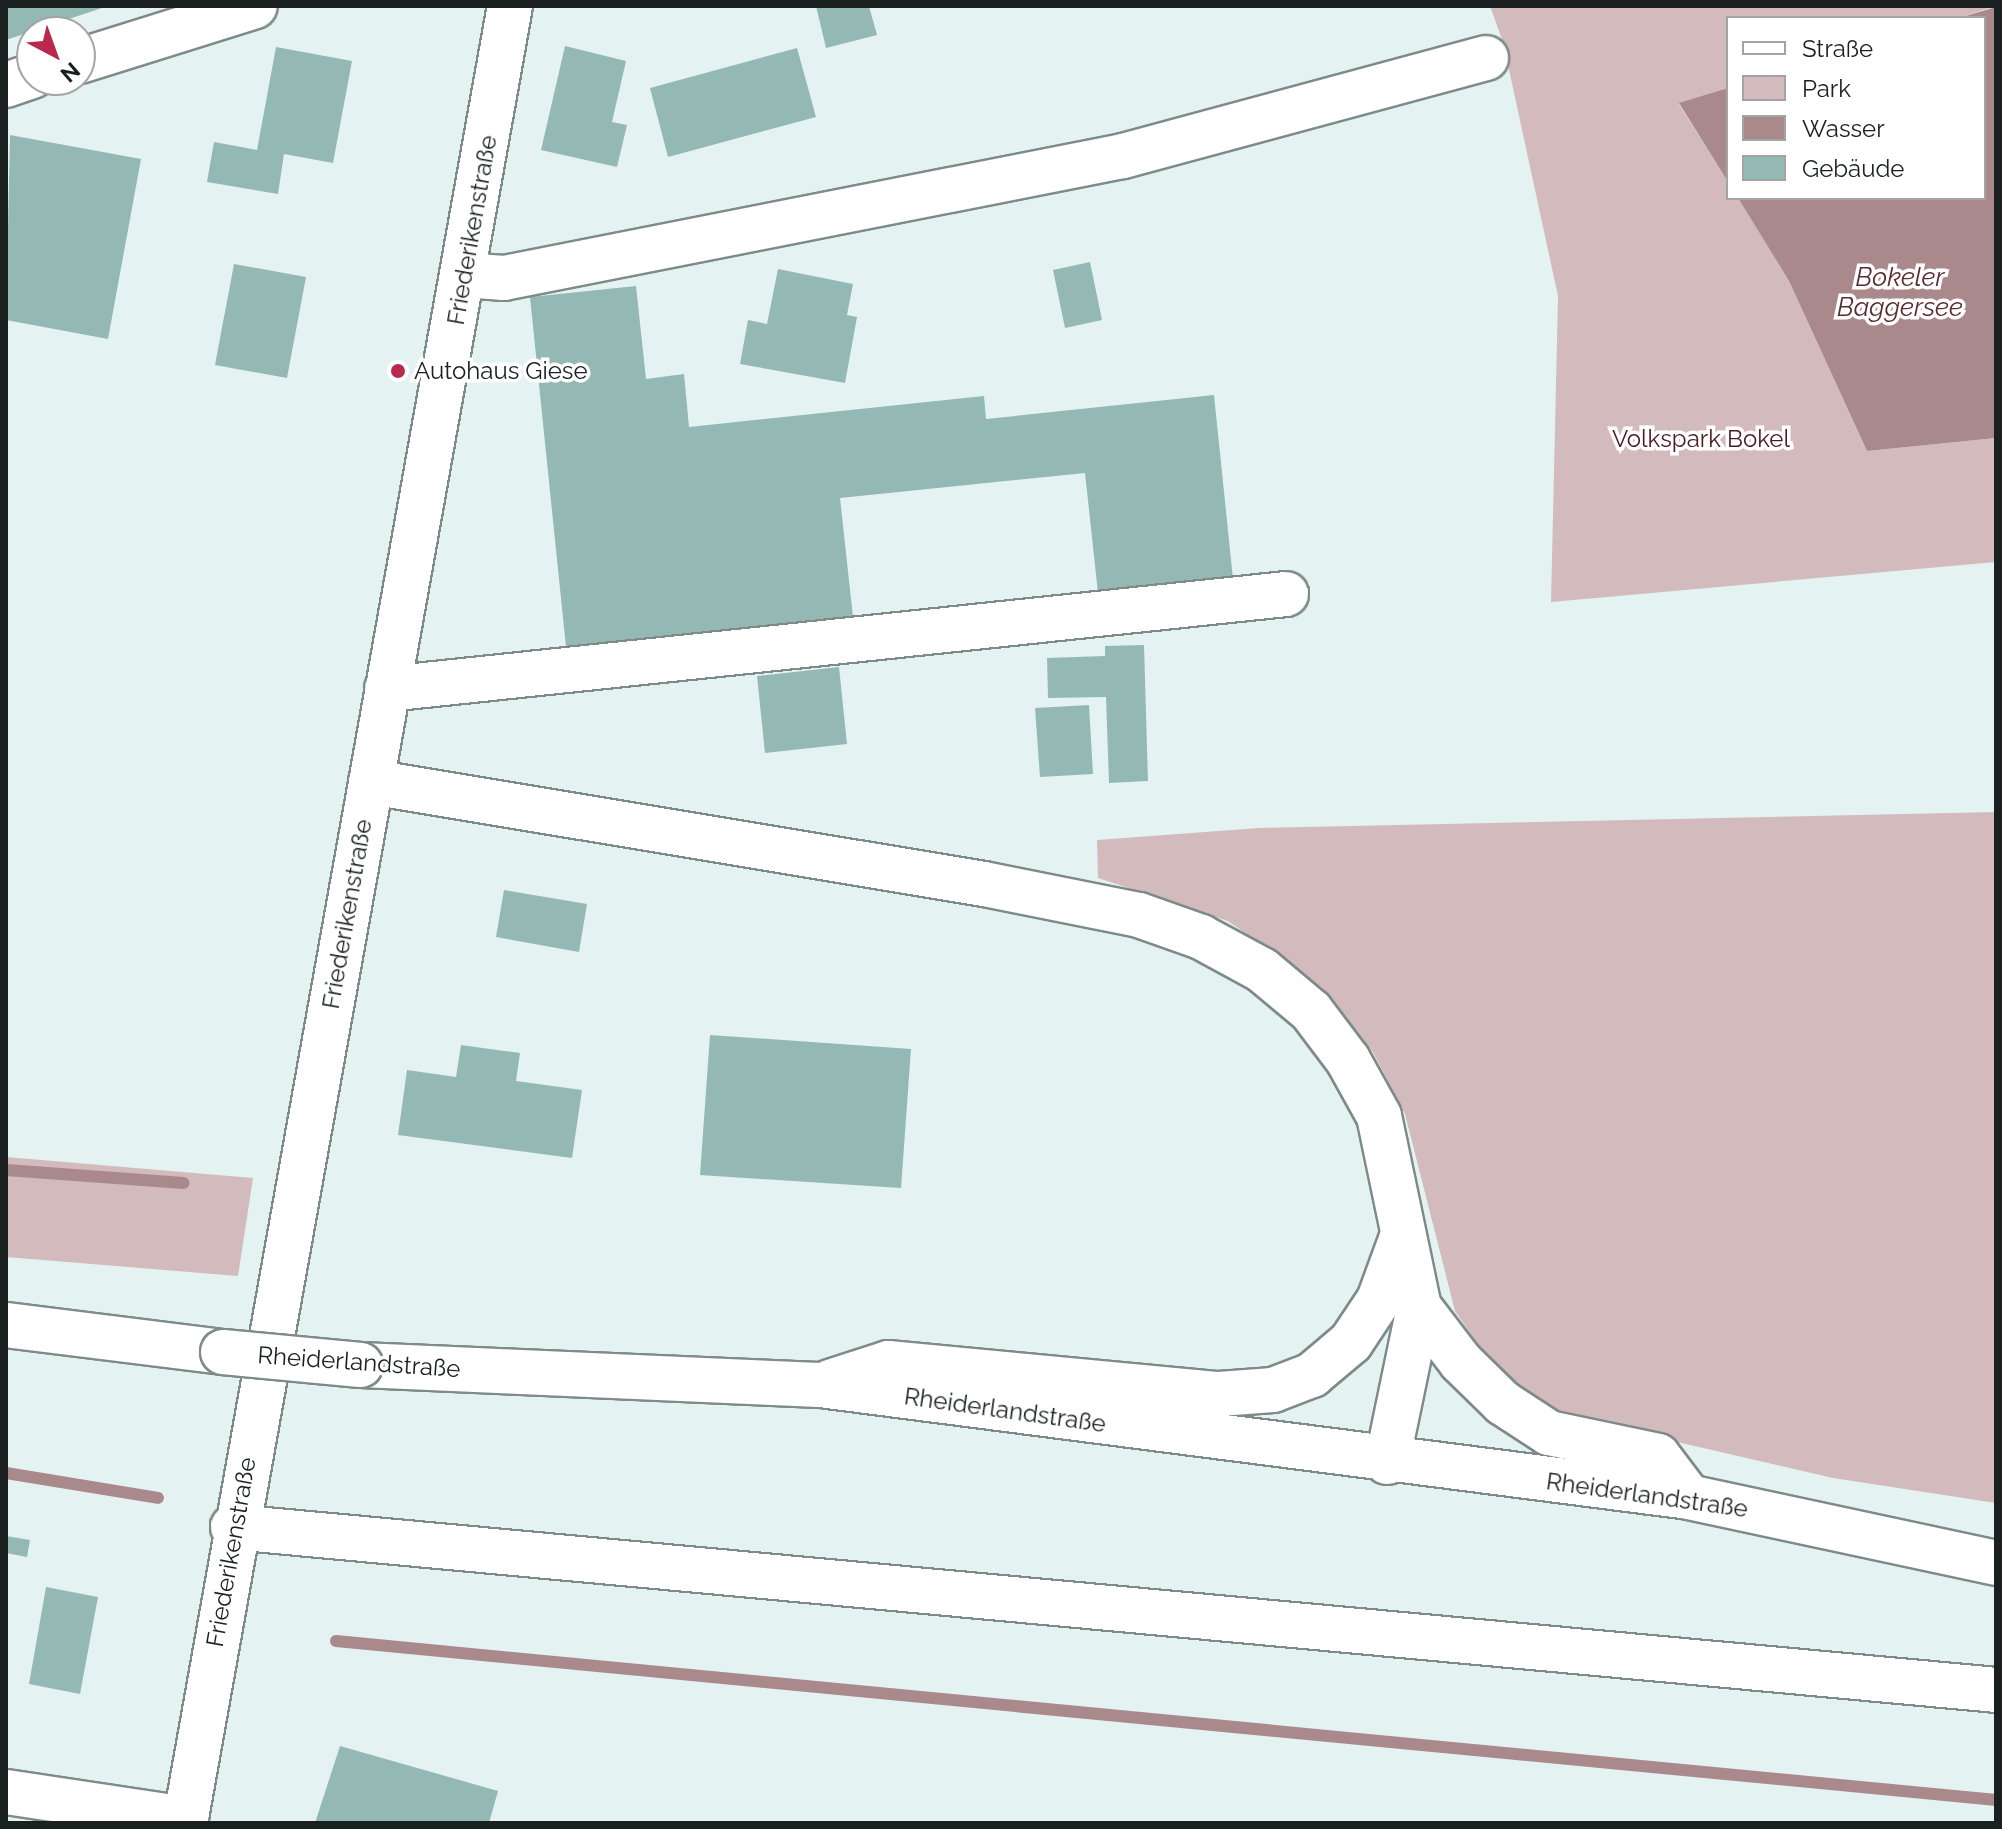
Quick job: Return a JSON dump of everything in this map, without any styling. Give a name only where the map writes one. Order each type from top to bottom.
[{"type":"main road","points":[[96,56],[255,6]]},
{"type":"main road","name":"Friederikenstraße","points":[[186,1821],[233,1527],[464,275],[510,6]]},
{"type":"main road","points":[[464,275],[504,278],[1123,156],[1486,58]]},
{"type":"main road","points":[[387,689],[1286,594]]},
{"type":"main road","points":[[371,782],[984,884],[1139,915],[1201,937],[1262,970],[1311,1011],[1348,1060],[1379,1116],[1398,1187],[1402,1237],[1419,1307],[1461,1362],[1503,1403],[1549,1433],[1658,1456],[1689,1497]]},
{"type":"main road","points":[[820,1385],[888,1363],[1219,1394],[1273,1390],[1312,1375],[1351,1342],[1379,1300],[1402,1237]]},
{"type":"main road","points":[[1387,1462],[1419,1307]]},
{"type":"main road","name":"Rheiderlandstraße","points":[[6,1325],[223,1352],[360,1365],[820,1385],[1387,1462],[1689,1497],[1996,1563]]},
{"type":"main road","points":[[233,1527],[1996,1690]]},
{"type":"main road","points":[[6,1792],[186,1821]]},
{"type":"green space","name":"Volkspark Bokel","points":[[1490,6],[1996,6],[1965,16],[1726,16],[1726,89],[1679,104],[1726,179],[1726,200],[1739,200],[1789,281],[1867,451],[1996,438],[1996,562],[1551,602],[1558,296],[1503,42]]},
{"type":"green space","points":[[1996,812],[1996,1503],[1833,1478],[1556,1414],[1493,1366],[1455,1311],[1405,1114],[1373,1052],[1322,988],[1228,921],[1098,878],[1097,840],[1259,828]]},
{"type":"green space","points":[[6,1157],[253,1178],[238,1276],[6,1257]]},
{"type":"water","name":"Bokeler Baggersee","points":[[1996,7],[1996,438],[1867,451],[1789,281],[1739,200],[1986,200],[1986,16],[1966,16]]},
{"type":"water","points":[[1726,89],[1726,179],[1679,103]]},
{"type":"building","points":[[6,6],[105,6],[78,16],[16,16],[16,37],[6,40]]},
{"type":"building","points":[[816,6],[869,6],[877,35],[826,48]]},
{"type":"building","points":[[565,46],[626,61],[612,122],[627,125],[617,167],[541,150]]},
{"type":"building","points":[[276,47],[352,61],[333,163],[284,154],[278,194],[207,182],[214,142],[257,150]]},
{"type":"building","points":[[797,48],[816,117],[668,157],[650,88]]},
{"type":"building","points":[[10,135],[141,159],[108,339],[6,320]]},
{"type":"building","points":[[1090,262],[1102,320],[1065,328],[1053,270]]},
{"type":"building","points":[[234,264],[306,277],[287,378],[215,365]]},
{"type":"building","points":[[778,269],[853,284],[847,315],[857,317],[845,383],[740,364],[748,320],[767,324]]},
{"type":"building","points":[[636,286],[646,379],[684,374],[689,427],[984,396],[986,419],[1214,395],[1233,579],[1098,593],[1085,473],[840,498],[853,617],[566,647],[530,297]]},
{"type":"building","points":[[1144,645],[1148,781],[1109,783],[1106,697],[1048,698],[1047,658],[1105,656],[1105,646]]},
{"type":"building","points":[[839,667],[847,744],[765,753],[757,676]]},
{"type":"building","points":[[1089,705],[1093,774],[1040,777],[1035,708]]},
{"type":"building","points":[[504,890],[587,904],[579,952],[496,937]]},
{"type":"building","points":[[710,1035],[911,1049],[901,1188],[700,1175]]},
{"type":"building","points":[[461,1045],[520,1053],[516,1081],[582,1090],[572,1158],[398,1135],[407,1070],[456,1077]]},
{"type":"building","points":[[6,1536],[30,1540],[27,1557],[6,1553]]},
{"type":"building","points":[[46,1587],[98,1597],[80,1694],[29,1684]]},
{"type":"building","points":[[340,1746],[498,1791],[489,1823],[315,1823]]},
{"type":"waterway","points":[[6,1170],[184,1183]]},
{"type":"waterway","points":[[6,1473],[158,1498]]},
{"type":"waterway","points":[[336,1641],[1996,1800]]},
{"type":"place","name":"Autohaus Giese","points":[[398,371]]}]
